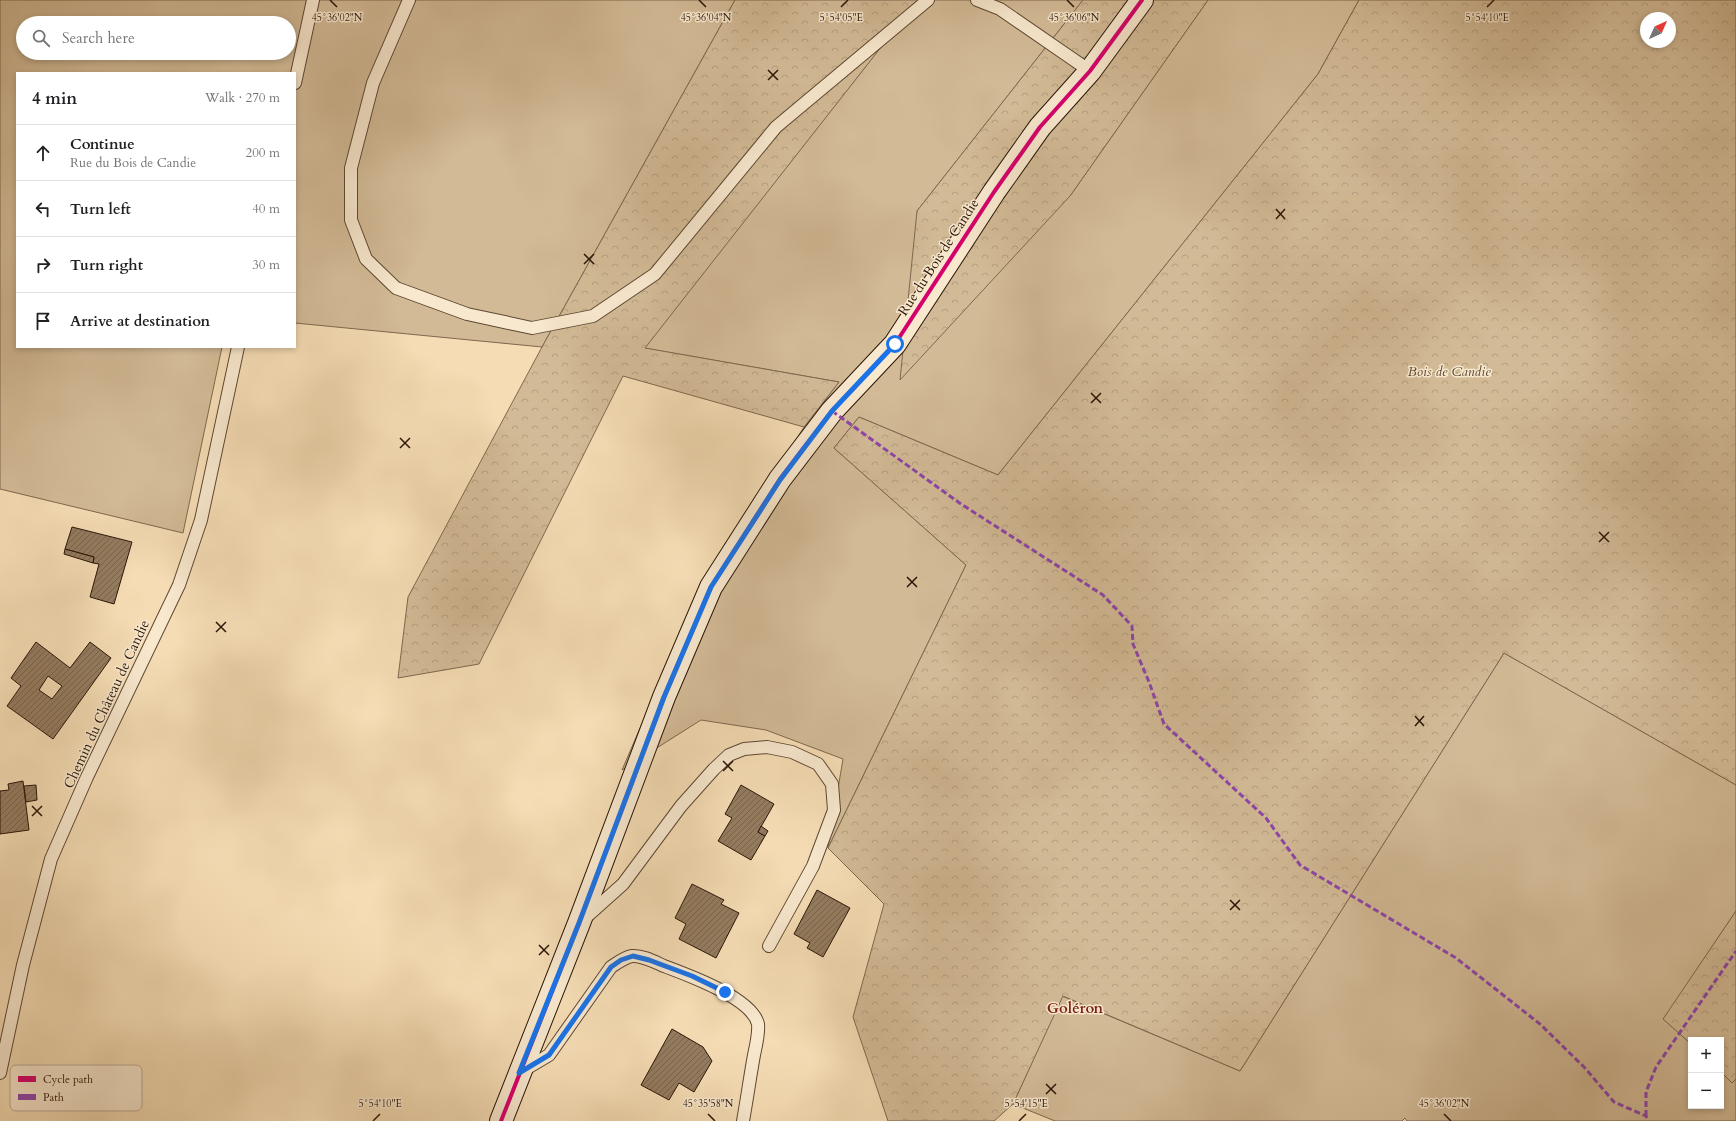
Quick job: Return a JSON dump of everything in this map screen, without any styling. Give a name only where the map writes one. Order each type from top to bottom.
[{"type":"street","name":"Rue du Bois de Candie","points":[[501,1121],[579,923],[664,697],[711,587],[780,480],[832,411],[895,344],[994,192],[1040,127],[1090,70],[1142,0]]},
{"type":"lane","points":[[296,78],[313,0]]},
{"type":"lane","points":[[409,0],[373,83],[351,168],[351,220],[366,259],[396,288],[467,314],[532,328],[593,316],[655,274],[776,127],[928,0]]},
{"type":"lane","points":[[977,0],[1000,9],[1090,70]]},
{"type":"lane","name":"Chemin du Château de Candie","points":[[0,1073],[23,965],[51,859],[87,777],[179,585],[201,520],[238,348]]},
{"type":"lane","points":[[579,923],[623,884],[681,806],[714,769],[729,755],[744,749],[767,747],[792,752],[818,764],[832,784],[834,810],[813,866],[769,946]]},
{"type":"lane","points":[[519,1073],[549,1055],[611,967],[621,960],[633,956],[649,960],[692,976],[725,992],[742,1004],[753,1015],[758,1025],[743,1121]]},
{"type":"green space","points":[[0,0],[735,0],[542,347],[296,323],[296,72],[16,72],[16,348],[222,348],[183,533],[0,489]]},
{"type":"green space","points":[[735,0],[918,0],[645,348],[839,382],[804,427],[623,376],[479,664],[398,678],[408,597],[542,347]]},
{"type":"green space","points":[[918,0],[1083,0],[917,211],[1070,196],[1208,0],[1359,0],[1318,74],[998,475],[859,417],[834,448],[966,565],[828,848],[843,759],[766,730],[701,720],[622,770],[699,591],[804,427],[839,382],[644,348]]},
{"type":"green space","points":[[1083,0],[1208,0],[1070,196],[900,380],[917,211]]},
{"type":"green space","name":"Bois de Candie","points":[[1359,0],[1736,0],[1736,785],[1504,653],[1240,1071],[1063,996],[1013,1104],[994,1121],[888,1121],[853,1017],[884,904],[828,848],[966,565],[834,448],[859,417],[998,475],[1318,74]]},
{"type":"green space","points":[[1504,653],[1736,785],[1736,911],[1664,1019],[1688,1041],[1688,1109],[1724,1109],[1724,1075],[1732,1082],[1736,1079],[1736,1121],[1407,1121],[1405,1118],[1402,1121],[1055,1121],[1013,1104],[1062,996],[1240,1071]]},
{"type":"green space","points":[[1736,911],[1736,1079],[1732,1083],[1724,1075],[1724,1037],[1688,1037],[1688,1041],[1663,1019]]},
{"type":"building","points":[[72,527],[132,542],[114,604],[90,597],[99,564],[93,563],[94,557],[65,549]]},
{"type":"building","points":[[65,549],[94,557],[93,563],[64,554]]},
{"type":"building","points":[[36,642],[70,668],[90,642],[111,658],[53,739],[7,706],[21,686],[11,678]],"holes":[[[48,676],[62,686],[52,699],[39,690]]]},
{"type":"building","points":[[23,781],[29,830],[0,834],[0,791],[9,790],[8,784]]},
{"type":"building","points":[[36,785],[37,800],[26,802],[24,786]]},
{"type":"building","points":[[741,785],[774,804],[758,832],[765,836],[751,860],[718,841],[732,818],[725,814]]},
{"type":"building","points":[[761,826],[768,831],[765,836],[758,832]]},
{"type":"building","points":[[692,884],[724,900],[721,904],[739,913],[716,958],[679,939],[686,924],[675,918]]},
{"type":"building","points":[[817,890],[850,908],[823,957],[807,948],[810,943],[794,934]]},
{"type":"building","points":[[672,1029],[703,1047],[712,1061],[694,1092],[679,1083],[669,1100],[641,1085]]},
{"type":"marked path","points":[[832,411],[961,504],[1103,595],[1132,626],[1133,644],[1164,724],[1266,818],[1300,865],[1456,958],[1540,1024],[1584,1067],[1614,1102],[1646,1116],[1648,1121]]},
{"type":"marked path","points":[[1646,1116],[1646,1092],[1656,1067],[1736,951]]},
{"type":"cycle path","points":[[501,1121],[579,923],[664,697],[711,587],[780,479],[832,411],[895,344],[994,192],[1040,127],[1090,71],[1142,0]]},
{"type":"district","name":"Goléron","points":[[1075,1008]]},
{"type":"route","points":[[725,992],[692,976],[649,960],[633,956],[621,960],[611,967],[591,993],[573,1022],[549,1055],[519,1073],[579,923],[664,697],[711,587],[780,480],[832,411],[895,344]]}]
